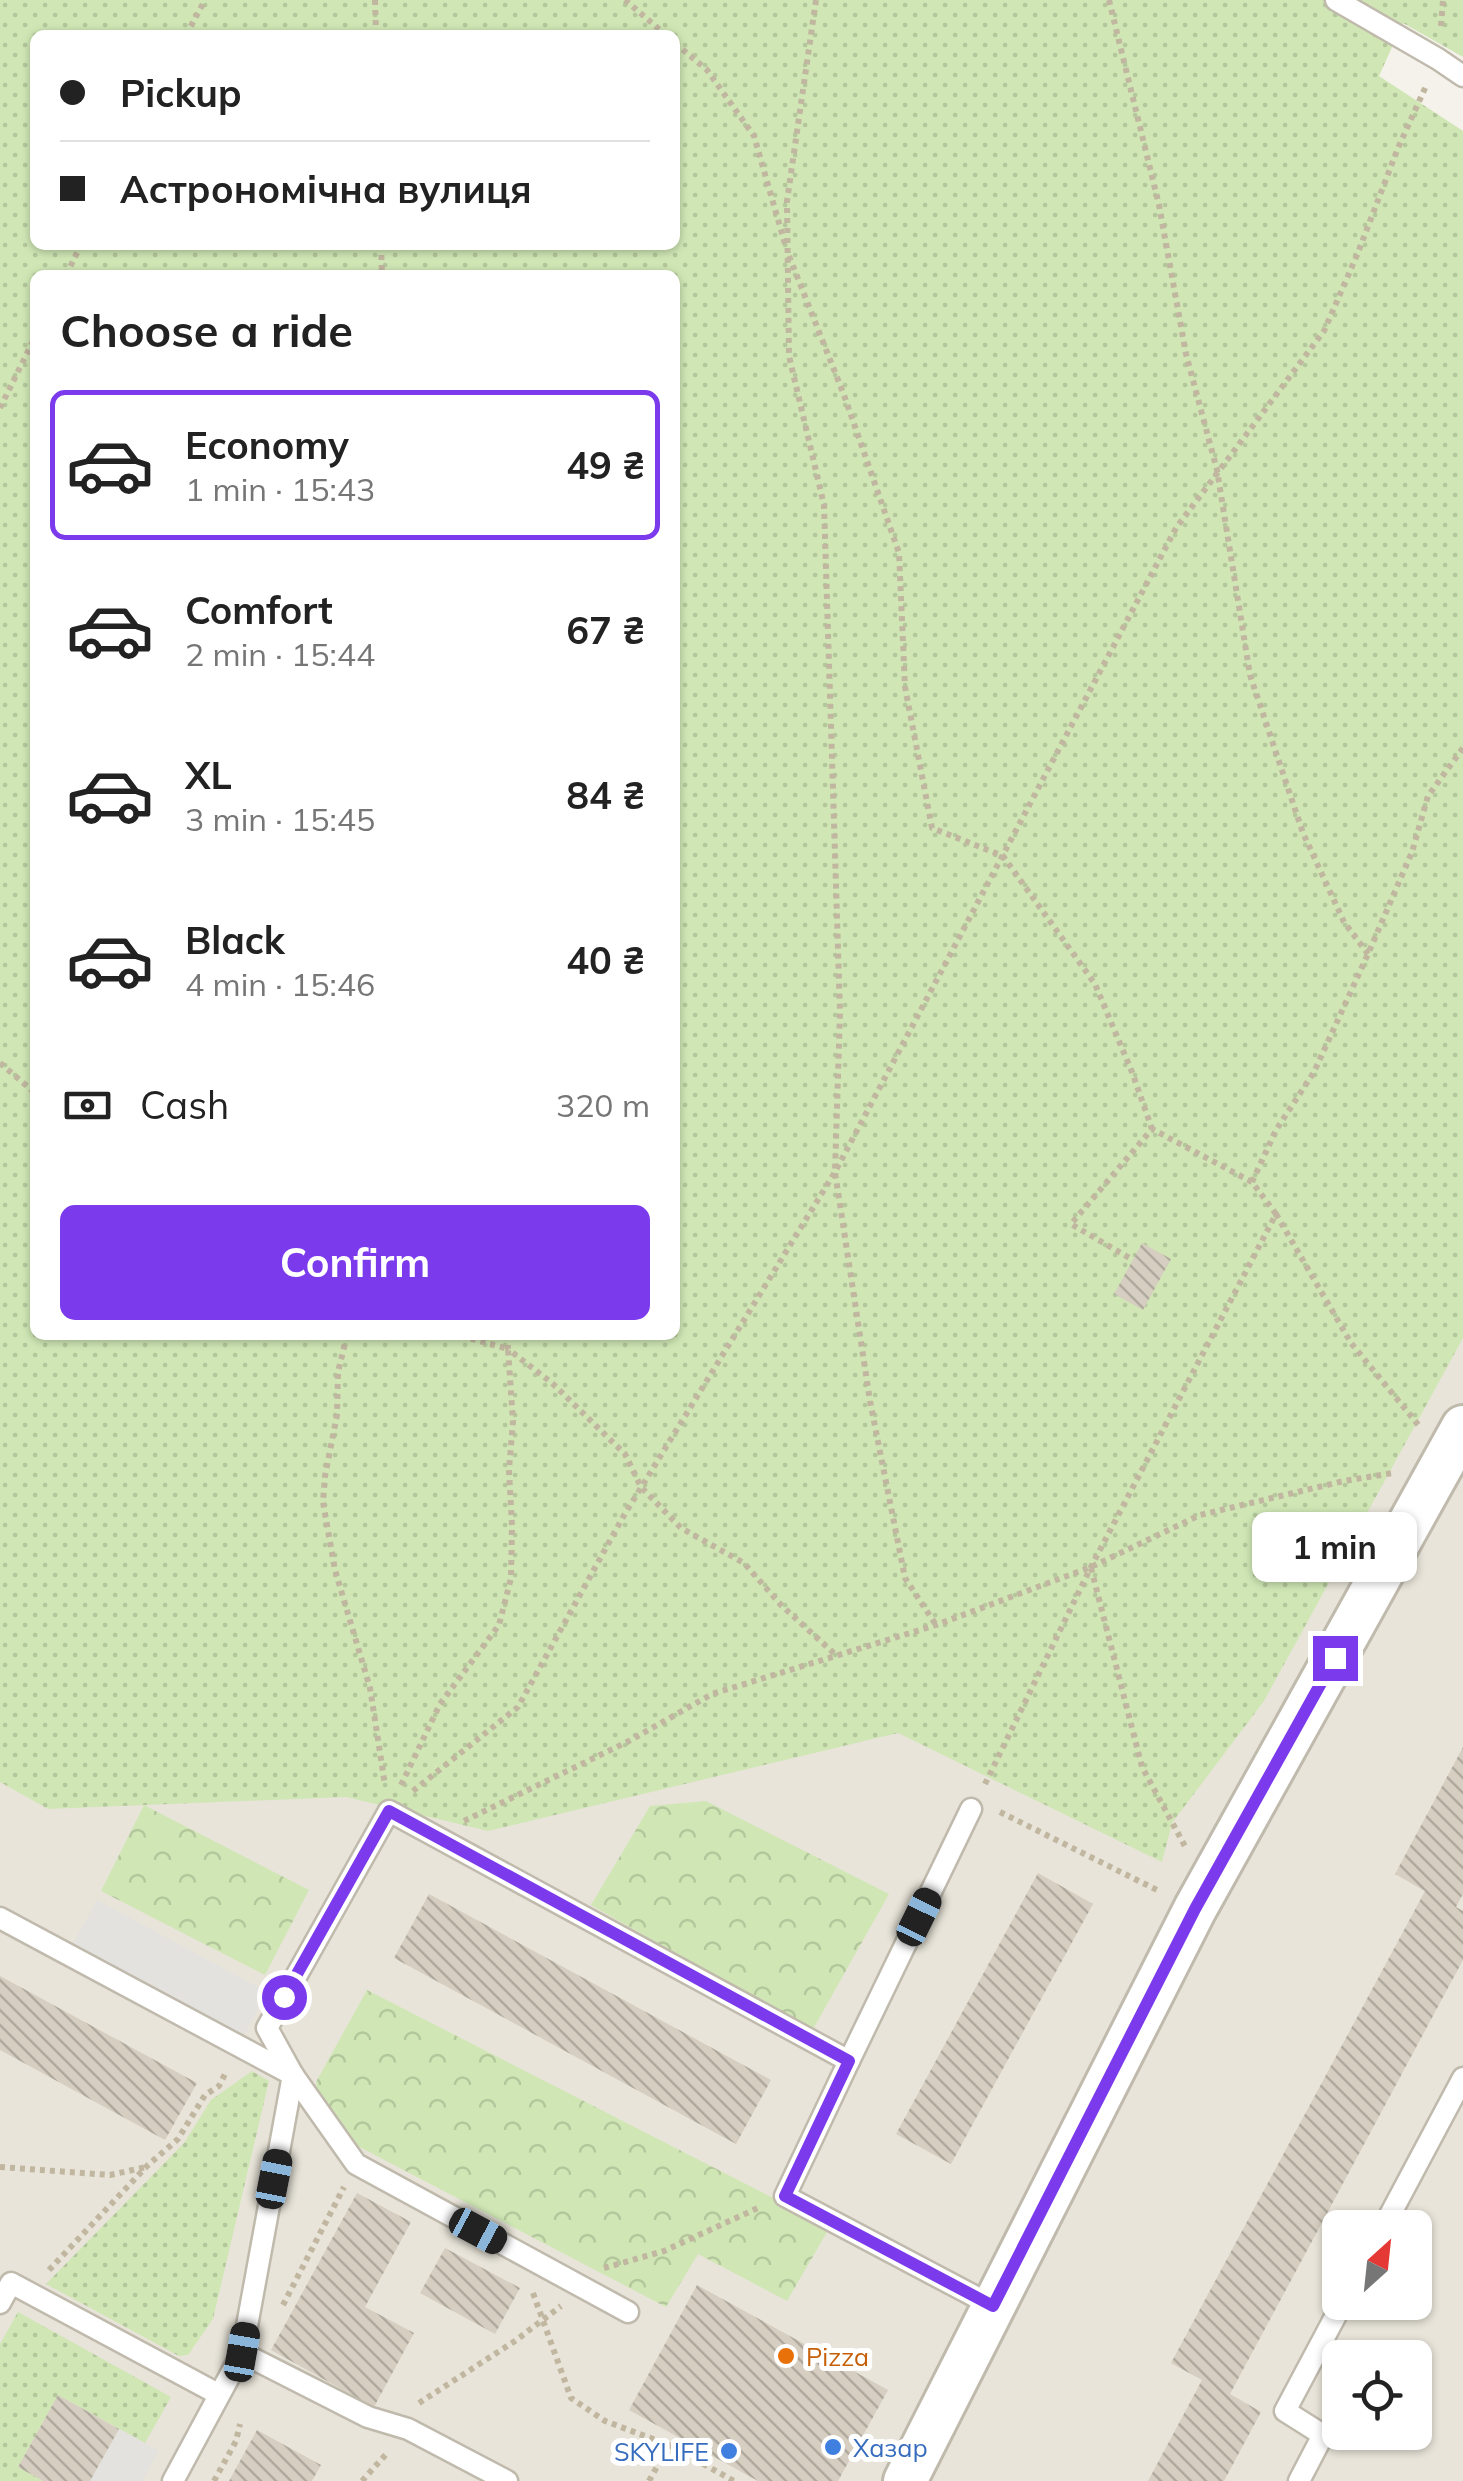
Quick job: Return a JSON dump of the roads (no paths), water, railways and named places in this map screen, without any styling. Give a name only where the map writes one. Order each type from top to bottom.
[{"type":"street","points":[[906,2481],[1195,1909],[1456,1441]]},
{"type":"lane","points":[[1336,0],[1463,76]]},
{"type":"lane","points":[[974,1805],[785,2196],[993,2306]]},
{"type":"lane","points":[[628,2312],[356,2164],[292,2075],[267,2028],[389,1811],[849,2061]]},
{"type":"lane","points":[[0,1918],[292,2075]]},
{"type":"lane","points":[[173,2481],[242,2352],[292,2075]]},
{"type":"lane","points":[[1393,2210],[1463,2078]]},
{"type":"lane","points":[[0,2303],[11,2283],[218,2394]]},
{"type":"lane","points":[[1299,2481],[1323,2435],[1285,2411],[1333,2320]]},
{"type":"lane","points":[[242,2352],[368,2417],[408,2429],[507,2481]]},
{"type":"place","name":"Pizza","points":[[786,2356]]},
{"type":"place","name":"Хазар","points":[[833,2447]]},
{"type":"place","name":"SKYLIFE","points":[[729,2451]]}]
